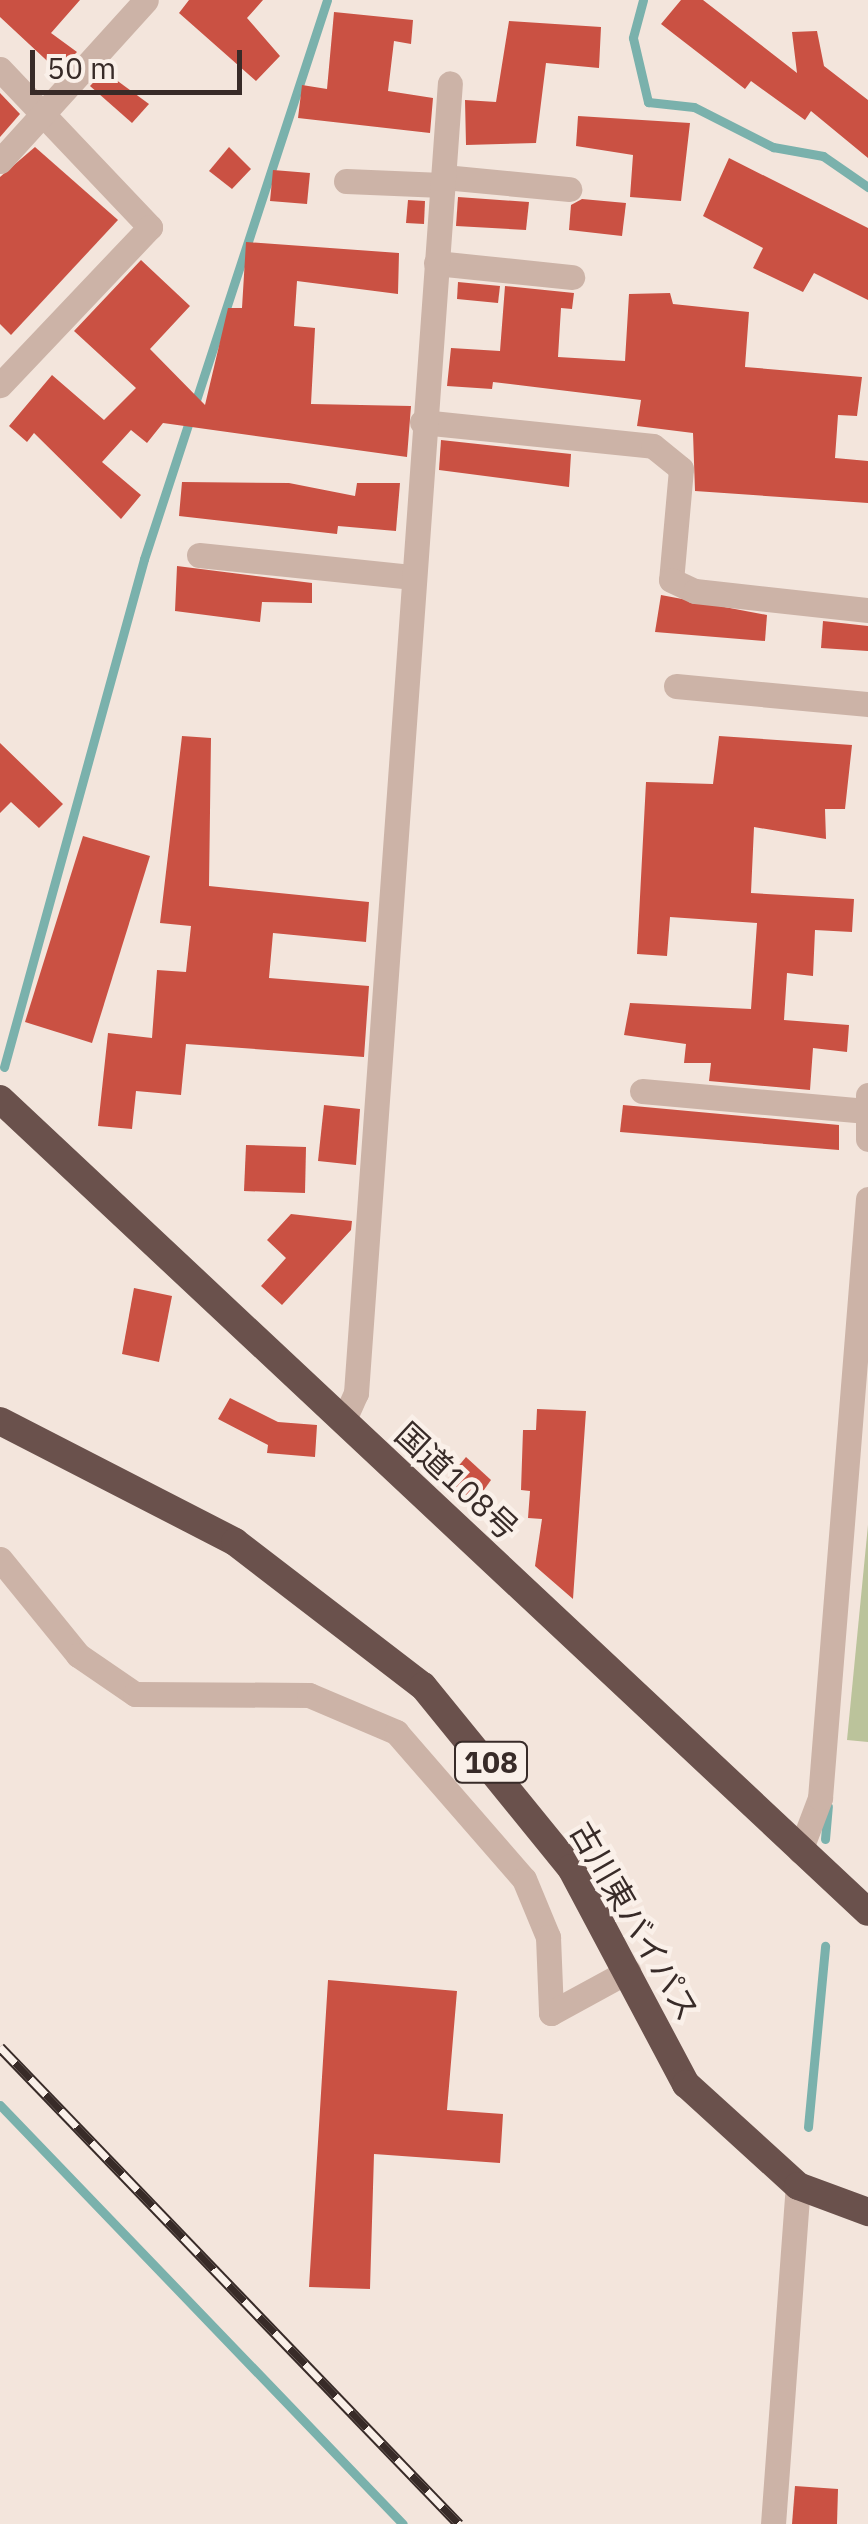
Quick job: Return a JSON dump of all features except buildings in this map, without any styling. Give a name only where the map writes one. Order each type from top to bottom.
[{"type":"highway","name":"国道108号","points":[[0,1099],[868,1912]]},
{"type":"highway","name":"古川東バイパス","points":[[0,1421],[235,1542],[424,1686],[571,1868],[686,2084],[798,2186],[868,2212]]},
{"type":"street","points":[[0,161],[146,0]]},
{"type":"street","points":[[0,68],[44,110],[150,228],[0,385]]},
{"type":"street","points":[[343,1422],[356,1392],[422,422],[450,83]]},
{"type":"street","points":[[346,181],[443,181],[569,189]]},
{"type":"street","points":[[436,263],[572,278]]},
{"type":"street","points":[[422,422],[653,446],[680,468],[670,580],[696,591],[868,610]]},
{"type":"street","points":[[199,555],[411,577]]},
{"type":"street","points":[[676,686],[868,704]]},
{"type":"street","points":[[642,1091],[867,1111]]},
{"type":"street","points":[[868,1095],[868,1139]]},
{"type":"street","points":[[800,1851],[820,1798],[858,1420],[868,1199]]},
{"type":"street","points":[[0,1559],[78,1655],[136,1694],[309,1695],[396,1732],[524,1879],[548,1937],[551,2012],[628,1971]]},
{"type":"street","points":[[773,2524],[798,2186]]},
{"type":"green space","points":[[868,1525],[868,1742],[847,1740]]},
{"type":"waterway","points":[[4,1067],[144,559],[327,0]]},
{"type":"waterway","points":[[643,0],[633,38],[648,102],[694,107],[773,147],[823,156],[868,187]]},
{"type":"waterway","points":[[825,1839],[828,1806]]},
{"type":"waterway","points":[[808,2127],[825,1946]]},
{"type":"waterway","points":[[0,2105],[403,2524]]},
{"type":"railway","points":[[0,2047],[459,2524]]}]
